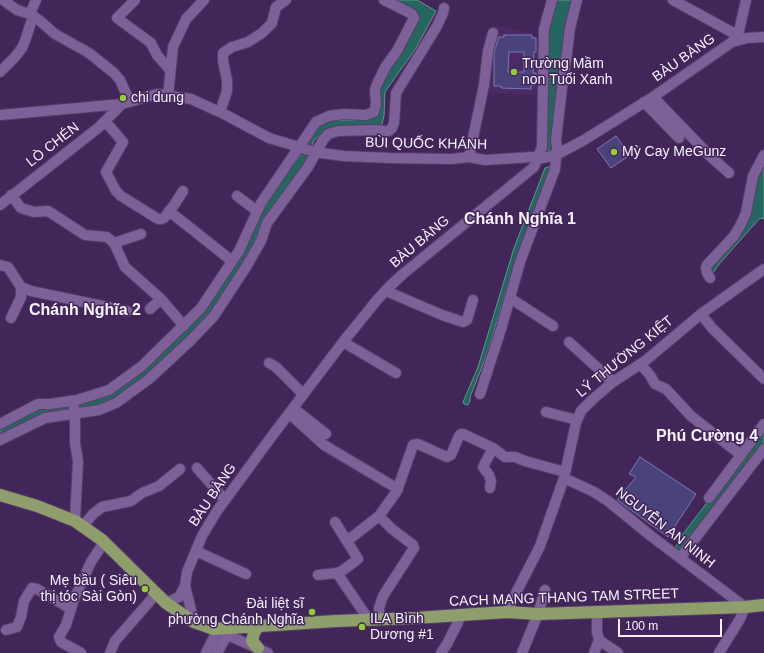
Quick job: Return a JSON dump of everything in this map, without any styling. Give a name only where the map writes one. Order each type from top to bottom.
[{"type":"main road","name":"CACH MANG THANG TAM STREET","points":[[0,495],[37,506],[79,523],[104,542],[166,604],[194,622],[216,630],[258,626],[461,616],[508,612],[538,614],[745,607],[764,605]]},
{"type":"main road","points":[[258,626],[252,641],[263,650]]},
{"type":"street","points":[[3,0],[17,10],[31,15],[39,20],[55,34],[89,53],[114,73],[120,80],[126,103]]},
{"type":"street","points":[[0,72],[22,48],[36,0]]},
{"type":"street","points":[[122,0],[124,11]]},
{"type":"street","points":[[135,0],[116,18],[151,43],[157,55],[170,70]]},
{"type":"street","points":[[168,96],[173,47],[186,19],[204,0]]},
{"type":"street","points":[[220,112],[227,91],[223,53],[232,47],[248,42],[262,34],[272,23],[276,7],[286,0]]},
{"type":"street","points":[[0,424],[38,404],[72,401],[93,396],[108,390],[142,366],[201,308],[239,251],[257,211],[301,147],[316,122],[323,118],[344,114],[366,116],[374,112],[377,84],[386,66],[397,51],[414,18],[412,14],[384,0]]},
{"type":"street","points":[[538,159],[542,147],[544,29],[552,0]]},
{"type":"street","points":[[480,394],[520,262],[555,169],[557,148],[556,140],[563,79],[570,28],[578,0]]},
{"type":"street","points":[[673,0],[735,38],[764,37]]},
{"type":"street","name":"BÀU BÀNG","points":[[185,586],[187,572],[202,536],[225,500],[343,342],[386,291],[403,274],[534,167],[538,159],[556,155],[584,140],[648,100],[735,38],[746,0]]},
{"type":"street","points":[[0,440],[45,418],[99,410],[116,403],[149,379],[190,341],[214,316],[246,268],[261,241],[267,223],[308,166],[315,152],[328,134],[338,131],[389,131],[392,128],[394,123],[396,93],[433,33],[444,8]]},
{"type":"street","points":[[469,157],[478,121],[488,51],[493,33]]},
{"type":"street","points":[[0,115],[126,103],[157,94],[192,99],[269,138],[301,147]]},
{"type":"street","points":[[648,100],[678,138]]},
{"type":"street","points":[[648,100],[729,173]]},
{"type":"street","name":"LÒ CHÉN","points":[[0,205],[126,103]]},
{"type":"street","points":[[105,121],[123,142],[106,172],[116,191],[121,196],[158,219],[164,218],[183,192]]},
{"type":"street","name":"BÙI QUỐC KHÁNH","points":[[301,147],[315,152],[344,156],[452,159],[469,157],[485,160],[533,157],[538,159]]},
{"type":"street","points":[[710,278],[707,273],[707,265],[734,236],[740,226],[746,213],[753,176],[764,155]]},
{"type":"street","points":[[12,196],[21,208],[34,212],[48,211],[85,235],[107,238],[114,244],[125,267],[161,299],[184,326]]},
{"type":"street","points":[[237,196],[257,211]]},
{"type":"street","points":[[169,211],[232,261]]},
{"type":"street","points":[[114,244],[141,234]]},
{"type":"street","points":[[0,265],[8,267],[21,287],[21,297],[11,318]]},
{"type":"street","name":"LÝ THƯỜNG KIỆT","points":[[508,612],[540,546],[564,475],[577,420],[582,411],[613,382],[640,364],[701,314],[764,269]]},
{"type":"street","points":[[21,287],[31,291],[126,311]]},
{"type":"street","points":[[386,291],[442,315],[463,322],[467,320],[473,300]]},
{"type":"street","points":[[510,298],[553,326]]},
{"type":"street","points":[[150,310],[161,299]]},
{"type":"street","points":[[701,314],[712,328],[764,379]]},
{"type":"street","points":[[343,342],[396,373]]},
{"type":"street","points":[[569,342],[613,382]]},
{"type":"street","points":[[269,363],[276,367],[304,394]]},
{"type":"street","points":[[640,364],[650,375],[654,384],[666,389],[691,416],[741,455]]},
{"type":"street","points":[[72,401],[75,414],[75,443],[78,461],[79,523]]},
{"type":"street","points":[[291,410],[326,434]]},
{"type":"street","points":[[291,410],[324,445],[398,489],[379,516],[347,541]]},
{"type":"street","points":[[546,412],[577,420]]},
{"type":"street","points":[[709,498],[764,424]]},
{"type":"street","name":"NGUYỄN AN NINH","points":[[398,489],[411,447],[415,443],[447,457],[451,454],[459,436],[463,434],[493,448],[505,457],[515,457],[564,475],[594,492],[608,501],[745,607]]},
{"type":"street","points":[[490,488],[491,481],[489,475],[483,467],[493,448]]},
{"type":"street","points":[[680,558],[764,449]]},
{"type":"street","points":[[197,468],[225,500]]},
{"type":"street","points":[[79,523],[102,507],[131,501],[142,493],[159,486],[180,469]]},
{"type":"street","points":[[375,620],[383,596],[414,546],[392,529],[379,516]]},
{"type":"street","points":[[318,575],[342,571],[358,559],[335,522]]},
{"type":"street","points":[[81,653],[61,642],[59,637],[66,625],[71,609],[92,562],[104,542]]},
{"type":"street","points":[[196,551],[246,574]]},
{"type":"street","points":[[337,573],[375,620]]},
{"type":"street","points":[[166,604],[179,597],[185,586]]},
{"type":"street","points":[[185,586],[194,622]]},
{"type":"street","points":[[6,630],[17,627],[21,617],[24,601],[32,588],[37,589],[71,609]]},
{"type":"street","points":[[522,653],[538,614],[544,590]]},
{"type":"street","points":[[110,653],[115,641],[156,594]]},
{"type":"street","points":[[719,653],[740,619],[745,607]]},
{"type":"street","points":[[594,653],[599,640],[597,632],[597,612]]},
{"type":"street","points":[[440,653],[450,639],[461,616]]},
{"type":"street","points":[[206,653],[216,630],[263,650]]},
{"type":"street","points":[[217,653],[227,635]]},
{"type":"street","points":[[599,640],[618,653]]},
{"type":"shaded area","points":[[390,0],[417,0],[436,11],[416,48],[385,92],[384,116],[381,128],[325,131],[314,140],[307,160],[261,224],[251,252],[210,315],[146,377],[111,404],[37,419],[0,439],[0,428],[32,410],[97,399],[182,332],[277,185],[301,155],[312,130],[320,121],[354,120],[375,113],[378,90],[418,17]]},
{"type":"shaded area","points":[[555,0],[575,0],[553,149],[549,151],[545,146],[546,39]]},
{"type":"shaded area","name":"Trường Mầm non Tuổi Xanh","points":[[496,25],[541,37],[541,95],[485,93],[489,51]]},
{"type":"shaded area","points":[[764,165],[764,219],[760,218],[711,274],[708,269],[731,241],[757,176]]},
{"type":"shaded area","points":[[551,166],[515,262],[487,354],[470,397],[470,401],[468,405],[464,404],[463,402],[478,367],[514,248],[545,168]]},
{"type":"shaded area","points":[[764,428],[764,444],[678,554],[674,550],[683,534]]},
{"type":"building","points":[[504,35],[532,35],[532,38],[536,38],[533,73],[536,73],[535,85],[531,85],[531,89],[501,88],[501,86],[494,86],[494,52],[499,37],[504,37]],"holes":[[[509,52],[524,52],[524,72],[508,72]]]},
{"type":"building","name":"Mỳ Cay MeGunz","points":[[616,136],[630,155],[611,168],[597,149]]},
{"type":"building","points":[[640,457],[696,494],[668,537],[617,500],[636,477],[629,474]]},
{"type":"place","name":"Trường Mầm non Tuổi Xanh","points":[[514,72]]},
{"type":"place","name":"chi dung","points":[[123,98]]},
{"type":"place","name":"Mỳ Cay MeGunz","points":[[614,152]]},
{"type":"place","name":"Mẹ bầu ( Siêu thị tóc Sài Gòn)","points":[[145,589]]},
{"type":"place","name":"Đài liệt sĩ phường Chánh Nghĩa","points":[[312,612]]},
{"type":"place","name":"ILA Bình Dương #1","points":[[362,627]]},
{"type":"district","name":"Chánh Nghĩa 1","points":[[520,220]]},
{"type":"district","name":"Chánh Nghĩa 2","points":[[85,311]]},
{"type":"district","name":"Phú Cường 4","points":[[707,437]]}]
